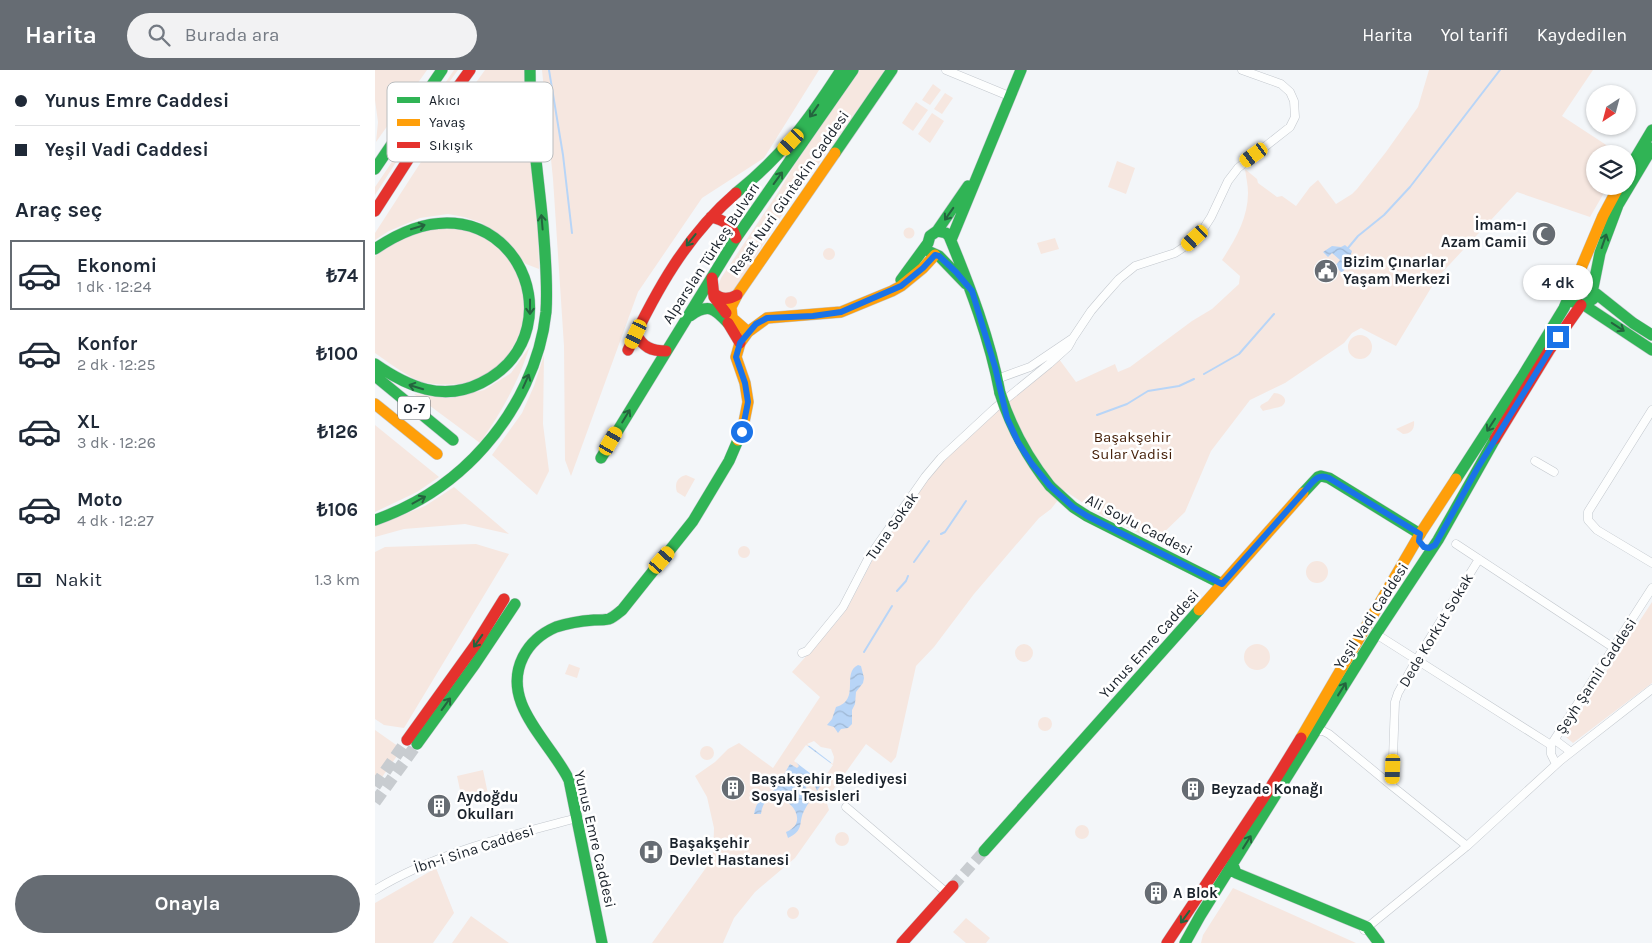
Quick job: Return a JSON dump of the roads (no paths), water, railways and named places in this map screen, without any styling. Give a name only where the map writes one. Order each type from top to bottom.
[{"type":"main road","points":[[434,82],[442,70]]},
{"type":"main road","points":[[461,82],[469,70]]},
{"type":"main road","name":"Alparslan Türkeş Bulvarı","points":[[628,350],[653,299],[682,252],[711,217],[770,164],[791,142],[841,70]]},
{"type":"main road","name":"Alparslan Türkeş Bulvarı","points":[[601,458],[736,238],[816,126],[853,70]]},
{"type":"main road","name":"Reşat Nuri Güntekin Caddesi","points":[[730,320],[731,307],[737,295],[892,70]]},
{"type":"main road","points":[[928,243],[929,250],[937,256],[943,256],[949,251],[1009,96],[1021,70]]},
{"type":"main road","points":[[1636,157],[1652,130]]},
{"type":"main road","points":[[1583,305],[1593,299],[1600,253],[1618,205],[1652,148]]},
{"type":"main road","points":[[375,169],[387,151]]},
{"type":"main road","points":[[375,211],[407,162]]},
{"type":"main road","points":[[375,520],[418,501],[442,486],[468,464],[489,442],[505,420],[525,385],[533,366],[543,327],[547,290],[537,162]]},
{"type":"main road","points":[[892,291],[981,168]]},
{"type":"main road","name":"Yeşil Vadi Caddesi","points":[[1167,943],[1203,892],[1272,784],[1329,691],[1420,534],[1564,308],[1603,216],[1614,195]]},
{"type":"main road","points":[[711,217],[724,221],[732,227],[736,238]]},
{"type":"main road","points":[[375,249],[397,235],[428,223],[450,222],[472,226],[493,236],[517,260],[527,283],[530,312],[526,332],[515,354],[495,376],[465,390],[450,393],[414,386],[398,379],[375,364]]},
{"type":"main road","points":[[937,231],[946,233],[951,242]]},
{"type":"main road","name":"Ali Soylu Caddesi","points":[[951,242],[972,291],[1007,418],[1018,442],[1032,464],[1050,486],[1073,507],[1087,516],[1222,584]]},
{"type":"main road","points":[[712,277],[711,291],[716,302],[730,320],[740,343],[749,332],[767,318],[813,316],[841,312],[892,291],[901,286],[937,256]]},
{"type":"main road","name":"Ali Soylu Caddesi","points":[[937,256],[956,272],[972,291]]},
{"type":"main road","points":[[1652,335],[1618,312],[1583,283],[1572,290],[1572,300],[1583,305],[1652,350]]},
{"type":"main road","points":[[711,291],[721,299],[737,295]]},
{"type":"main road","name":"Yeşil Vadi Caddesi","points":[[1185,943],[1376,634],[1436,542],[1477,469],[1540,366],[1583,305]]},
{"type":"main road","points":[[686,319],[700,308],[705,307],[716,311],[749,332]]},
{"type":"main road","points":[[636,334],[639,342],[646,348],[653,351],[666,351]]},
{"type":"main road","name":"Yunus Emre Caddesi","points":[[602,943],[569,780],[565,770],[523,710],[516,687],[518,667],[533,643],[552,628],[567,624],[609,620],[614,617],[622,610],[693,521],[729,461],[742,432],[748,402],[745,383],[736,357],[740,343]]},
{"type":"main road","name":"O-7","points":[[375,376],[453,440]]},
{"type":"main road","name":"O-7","points":[[375,404],[437,454]]},
{"type":"main road","name":"Yunus Emre Caddesi","points":[[984,852],[1318,477],[1329,478],[1420,534]]},
{"type":"main road","points":[[1420,534],[1420,543],[1424,547],[1429,548],[1436,542]]},
{"type":"main road","points":[[412,742],[480,657],[509,602]]},
{"type":"main road","points":[[1233,865],[1233,870],[1236,872],[1365,929],[1379,943]]},
{"type":"main road","points":[[1222,882],[1232,879],[1365,929],[1371,943]]},
{"type":"main road","points":[[903,943],[950,889]]},
{"type":"street","points":[[946,70],[1009,96]]},
{"type":"street","name":"Tuna Sokak","points":[[802,653],[807,651],[843,607],[869,557],[925,477],[941,458],[995,408],[1068,347],[1091,311],[1119,279],[1135,266],[1175,253],[1202,231],[1211,217],[1228,181],[1238,168],[1290,127],[1295,116],[1294,101],[1290,92],[1281,84],[1242,70]]},
{"type":"street","points":[[997,379],[1030,367],[1073,338]]},
{"type":"street","points":[[1652,410],[1588,512],[1589,520],[1597,530],[1652,563]]},
{"type":"street","points":[[1535,461],[1553,472]]},
{"type":"street","points":[[1456,544],[1614,648]]},
{"type":"street","name":"Dede Korkut Sokak","points":[[1392,786],[1395,702],[1398,693],[1479,559]]},
{"type":"street","name":"Şeyh Şamil Caddesi","points":[[1556,764],[1551,754],[1553,742],[1652,588]]},
{"type":"street","points":[[1376,634],[1571,752]]},
{"type":"street","points":[[1365,929],[1467,846],[1556,764],[1652,689]]},
{"type":"street","points":[[1325,716],[1325,727],[1329,734]]},
{"type":"street","points":[[1316,731],[1323,731],[1329,734],[1467,846]]},
{"type":"street","points":[[846,807],[950,889]]},
{"type":"street","name":"İbn-i Sina Caddesi","points":[[375,890],[423,864],[511,835],[577,818]]},
{"type":"water","points":[[1345,245],[1352,251],[1347,266],[1342,273],[1335,266],[1340,260],[1332,253],[1328,257],[1323,252],[1332,246],[1341,247]]},
{"type":"water","points":[[858,665],[861,666],[864,678],[863,683],[856,692],[855,704],[852,710],[852,724],[848,728],[841,729],[838,733],[834,727],[827,725],[832,719],[836,707],[848,699],[851,674]]},
{"type":"water","points":[[813,743],[831,762],[814,780],[821,785],[817,791],[813,784],[806,786],[807,793],[815,793],[802,815],[799,829],[788,838],[786,832],[795,826],[797,818],[794,810],[788,803],[780,798],[772,798],[765,803],[761,814],[754,814],[755,809],[760,800],[775,789],[790,764],[797,768],[799,766],[796,762],[806,748]]},
{"type":"waterway","points":[[549,70],[551,82]]},
{"type":"waterway","points":[[1348,248],[1358,236],[1384,215],[1410,187],[1500,70]]},
{"type":"waterway","points":[[553,94],[563,155],[572,233]]},
{"type":"waterway","points":[[1204,374],[1239,354],[1274,314]]},
{"type":"waterway","points":[[1097,415],[1127,404],[1148,391],[1179,386],[1194,379]]},
{"type":"waterway","points":[[941,534],[945,532],[966,501]]},
{"type":"waterway","points":[[914,562],[929,541]]},
{"type":"waterway","points":[[897,591],[908,576]]},
{"type":"waterway","points":[[864,652],[892,606]]},
{"type":"tunnel","points":[[375,786],[407,740]]},
{"type":"tunnel","points":[[375,802],[417,744]]},
{"type":"tunnel","points":[[953,886],[984,851]]},
{"type":"place","name":"İmam-ı Azam Camii","points":[[1544,234]]},
{"type":"place","name":"Bizim Çınarlar Yaşam Merkezi","points":[[1326,271]]},
{"type":"place","name":"Başakşehir Belediyesi Sosyal Tesisleri","points":[[733,788]]},
{"type":"place","name":"Beyzade Konağı","points":[[1193,789]]},
{"type":"place","name":"Aydoğdu Okulları","points":[[439,806]]},
{"type":"place","name":"Başakşehir Devlet Hastanesi","points":[[651,852]]},
{"type":"place","name":"A Blok","points":[[1156,893]]},
{"type":"park label","name":"Başakşehir Sular Vadisi","points":[[1132,446]]}]
